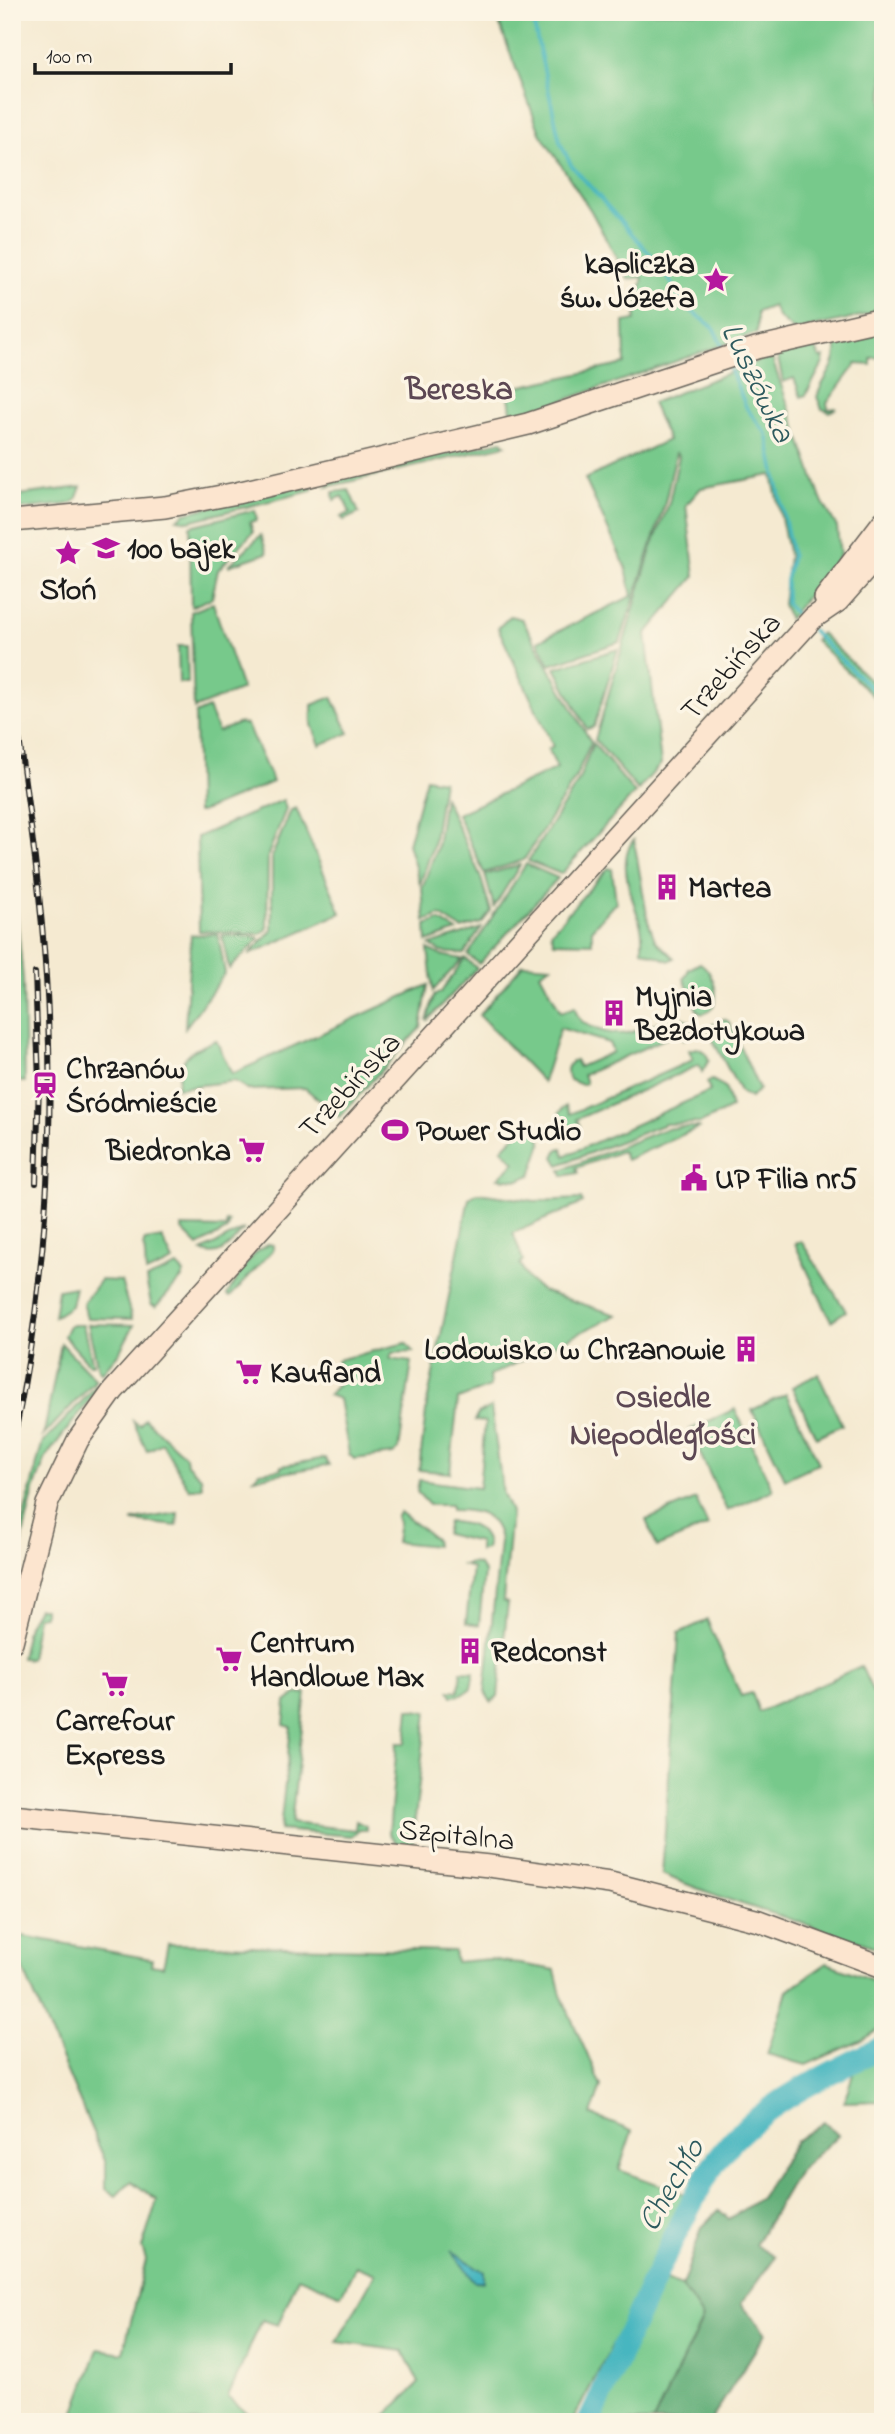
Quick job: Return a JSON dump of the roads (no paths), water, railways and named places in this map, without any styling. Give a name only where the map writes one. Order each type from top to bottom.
[{"type":"street","points":[[12,521],[165,507],[227,495],[528,424],[739,353],[883,319]]},
{"type":"street","name":"Trzebińska","points":[[12,1642],[47,1504],[78,1440],[113,1391],[806,626],[835,583],[883,523]]},
{"type":"street","name":"Trzebińska","points":[[806,626],[838,601],[883,550]]},
{"type":"street","name":"Szpitalna","points":[[12,1816],[489,1866],[610,1884],[759,1921],[883,1967]]},
{"type":"water","points":[[451,2250],[484,2272],[484,2282],[475,2282]]},
{"type":"waterway","name":"Luszówka","points":[[531,12],[560,142],[571,165],[664,270],[684,305],[713,327],[724,350]]},
{"type":"waterway","name":"Luszówka","points":[[728,364],[747,409],[767,434],[792,555],[786,580],[786,603],[800,620]]},
{"type":"waterway","name":"Luszówka","points":[[811,630],[883,700]]},
{"type":"waterway","name":"Chechło","points":[[589,2422],[671,2245],[720,2155],[742,2131],[779,2103],[883,2047]]},
{"type":"railway","points":[[12,687],[40,904],[46,977],[50,1095],[40,1273],[33,1332],[12,1448]]},
{"type":"railway","points":[[35,973],[39,1082],[36,1183]]},
{"type":"place","name":"kapliczka św. Józefa","points":[[716,280]]},
{"type":"place","name":"100 bajek","points":[[106,548]]},
{"type":"place","name":"Słoń","points":[[68,553]]},
{"type":"place","name":"Martea","points":[[667,887]]},
{"type":"place","name":"Myjnia Bezdotykowa","points":[[614,1013]]},
{"type":"place","name":"Chrzanów Śródmieście","points":[[45,1085]]},
{"type":"place","name":"Power Studio","points":[[395,1130]]},
{"type":"place","name":"Biedronka","points":[[252,1150]]},
{"type":"place","name":"UP Filia nr5","points":[[694,1178]]},
{"type":"place","name":"Lodowisko w Chrzanowie","points":[[746,1349]]},
{"type":"place","name":"Kaufland","points":[[249,1372]]},
{"type":"place","name":"Redconst","points":[[470,1651]]},
{"type":"place","name":"Centrum Handlowe Max","points":[[229,1659]]},
{"type":"place","name":"Carrefour Express","points":[[115,1684]]},
{"type":"district","name":"Bereska","points":[[459,388]]},
{"type":"district","name":"Osiedle Niepodległości","points":[[663,1414]]}]
